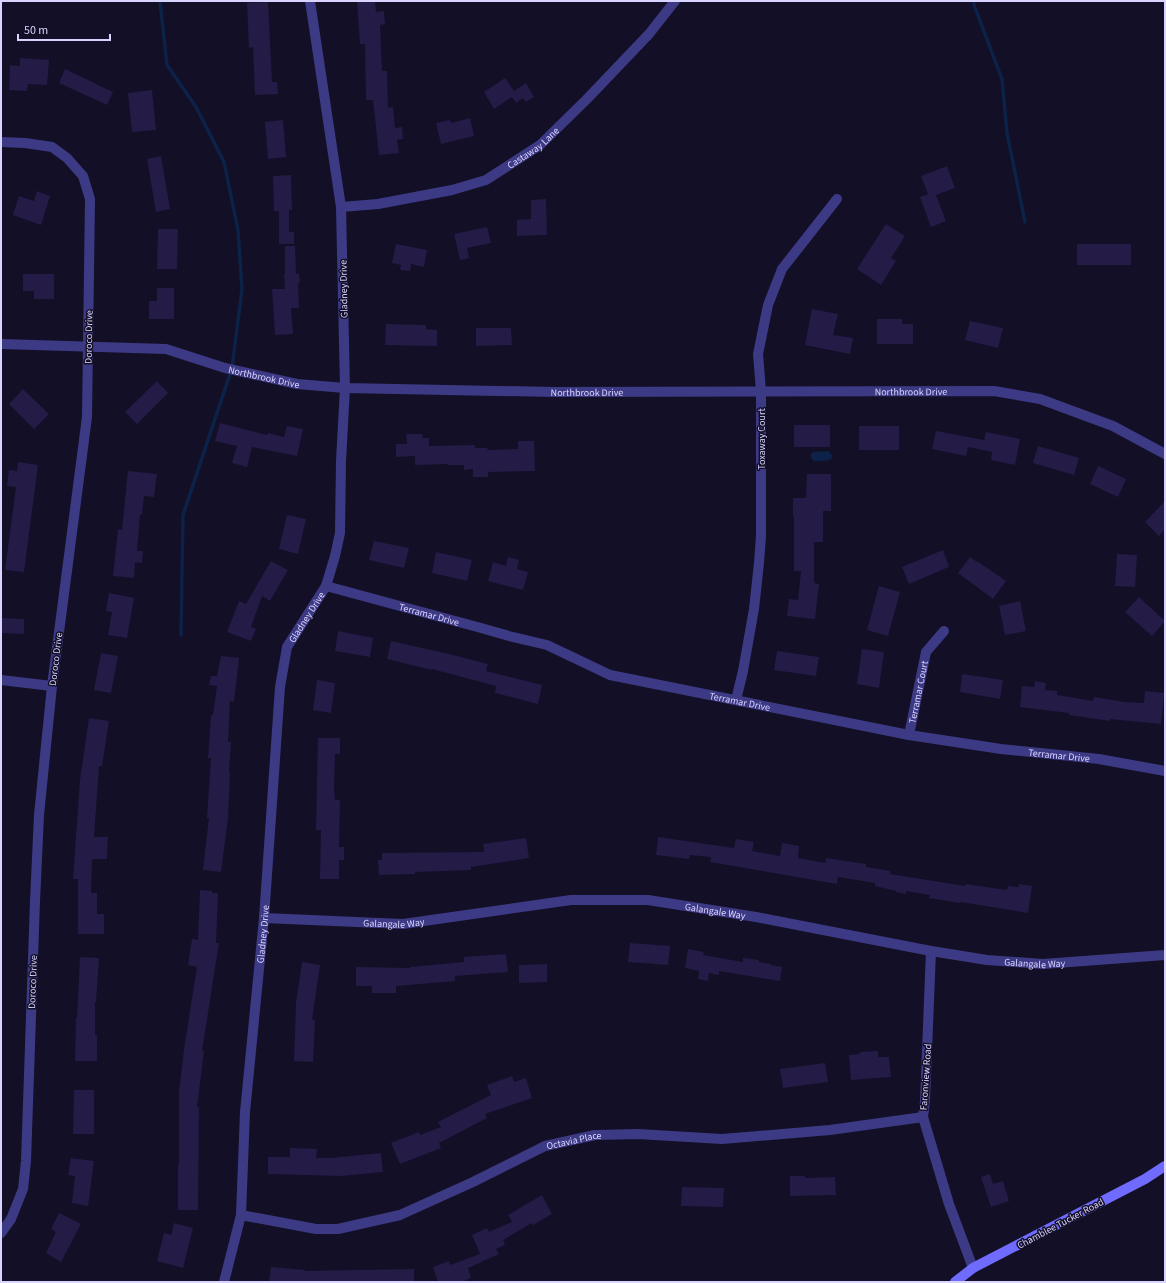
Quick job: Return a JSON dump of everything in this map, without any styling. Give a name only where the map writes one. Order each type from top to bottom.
[{"type":"main road","name":"Chamblee Tucker Road","points":[[955,1282],[973,1268],[1145,1179],[1165,1166]]},
{"type":"street","name":"Gladney Drive","points":[[224,1282],[241,1215],[245,1112],[264,918],[280,687],[287,647],[326,586],[340,532],[341,461],[345,388],[341,207],[310,1]]},
{"type":"street","name":"Castaway Lane","points":[[341,207],[386,203],[452,190],[486,180],[540,145],[586,100],[649,34],[674,1]]},
{"type":"street","name":"Doroco Drive","points":[[1,142],[25,142],[52,147],[67,158],[83,176],[90,199],[87,416],[52,686],[39,815],[26,1161],[23,1189],[11,1219],[1,1232]]},
{"type":"street","name":"Toxaway Court","points":[[736,700],[743,672],[754,609],[761,536],[761,391],[758,354],[768,305],[782,269],[837,199]]},
{"type":"street","name":"Northbrook Drive","points":[[1,344],[166,349],[225,368],[297,384],[345,388],[556,392],[994,391],[1040,399],[1113,426],[1165,454]]},
{"type":"street","name":"Terramar Drive","points":[[326,586],[547,645],[610,675],[909,735],[1001,749],[1099,759],[1165,771]]},
{"type":"street","name":"Terramar Court","points":[[909,735],[926,652],[944,631]]},
{"type":"street","points":[[1,680],[52,686]]},
{"type":"street","name":"Galangale Way","points":[[264,918],[403,924],[571,900],[648,900],[756,917],[987,960],[1043,964],[1165,955]]},
{"type":"street","name":"Faronview Road","points":[[932,950],[923,1117],[949,1204],[973,1268]]},
{"type":"street","name":"Octavia Place","points":[[241,1215],[316,1229],[338,1229],[400,1215],[473,1182],[545,1146],[595,1135],[638,1134],[722,1139],[830,1130],[923,1117]]},
{"type":"water","points":[[828,451],[832,457],[831,459],[814,461],[811,458],[811,454],[813,452]]},
{"type":"building","points":[[357,1],[375,1],[376,12],[384,11],[385,24],[380,25],[382,71],[387,71],[388,108],[393,107],[395,128],[402,127],[403,139],[397,140],[399,153],[379,155],[373,100],[366,100],[365,44],[360,44]]},
{"type":"building","points":[[268,2],[272,82],[277,82],[278,94],[255,95],[253,47],[249,48],[247,3]]},
{"type":"building","points":[[20,58],[49,60],[47,85],[28,84],[27,91],[9,90],[10,65],[20,66]]},
{"type":"building","points":[[65,69],[113,92],[107,105],[59,83]]},
{"type":"building","points":[[505,78],[514,91],[526,83],[534,97],[526,102],[523,98],[516,103],[512,97],[494,109],[484,92]]},
{"type":"building","points":[[152,90],[156,130],[132,132],[128,93]]},
{"type":"building","points":[[470,118],[474,136],[441,144],[436,123],[450,120],[451,123]]},
{"type":"building","points":[[283,120],[286,157],[268,159],[265,122]]},
{"type":"building","points":[[161,156],[170,209],[156,212],[147,159]]},
{"type":"building","points":[[947,166],[955,188],[936,195],[946,221],[931,227],[920,197],[928,194],[921,176]]},
{"type":"building","points":[[291,175],[292,210],[289,210],[289,232],[294,232],[294,244],[279,244],[279,211],[274,211],[273,176]]},
{"type":"building","points":[[37,191],[50,196],[41,225],[13,215],[19,196],[34,201]]},
{"type":"building","points":[[546,199],[547,235],[517,236],[517,220],[531,219],[531,200]]},
{"type":"building","points":[[886,224],[905,236],[891,258],[896,261],[881,285],[857,269]]},
{"type":"building","points":[[487,227],[491,243],[467,248],[469,258],[460,260],[454,234]]},
{"type":"building","points":[[158,229],[178,229],[177,269],[157,269]]},
{"type":"building","points":[[396,244],[427,250],[424,267],[411,264],[410,271],[400,270],[401,265],[392,263]]},
{"type":"building","points":[[1077,244],[1131,244],[1131,265],[1077,265]]},
{"type":"building","points":[[285,246],[295,246],[296,274],[299,273],[300,283],[298,283],[299,308],[291,308],[293,334],[275,335],[272,289],[285,289]]},
{"type":"building","points":[[23,274],[54,274],[54,299],[34,299],[34,291],[23,291]]},
{"type":"building","points":[[157,288],[174,288],[174,319],[149,319],[149,301],[157,301]]},
{"type":"building","points":[[812,309],[838,314],[833,335],[853,338],[850,354],[805,345]]},
{"type":"building","points":[[877,319],[902,319],[902,324],[913,324],[913,344],[877,344]]},
{"type":"building","points":[[970,321],[1003,328],[998,348],[965,340]]},
{"type":"building","points":[[386,324],[426,325],[426,329],[437,330],[437,346],[385,345]]},
{"type":"building","points":[[476,328],[511,328],[512,345],[476,346]]},
{"type":"building","points":[[157,381],[168,393],[137,424],[125,412]]},
{"type":"building","points":[[23,389],[49,414],[34,429],[9,404]]},
{"type":"building","points":[[220,423],[267,435],[268,433],[284,437],[287,426],[303,429],[297,456],[252,447],[247,467],[232,463],[237,446],[215,441]]},
{"type":"building","points":[[794,425],[830,425],[830,447],[794,447]]},
{"type":"building","points":[[859,426],[899,426],[899,450],[859,450]]},
{"type":"building","points":[[936,431],[984,440],[986,432],[1020,439],[1015,465],[991,460],[992,452],[968,447],[966,456],[932,449]]},
{"type":"building","points":[[406,434],[422,434],[423,438],[429,438],[429,446],[475,445],[475,448],[487,448],[488,450],[518,449],[518,441],[534,441],[535,471],[488,472],[488,477],[473,477],[473,469],[464,470],[464,465],[415,465],[415,456],[396,457],[396,444],[407,444]]},
{"type":"building","points":[[1038,446],[1079,458],[1074,475],[1033,463]]},
{"type":"building","points":[[18,462],[38,465],[24,572],[5,570],[16,487],[7,486],[9,470],[17,471]]},
{"type":"building","points":[[1098,466],[1126,479],[1118,497],[1090,484]]},
{"type":"building","points":[[128,471],[157,474],[154,497],[144,496],[142,515],[140,515],[137,551],[143,551],[142,563],[135,562],[134,578],[113,576],[118,529],[122,530]]},
{"type":"building","points":[[807,474],[831,474],[831,511],[823,511],[823,542],[814,542],[814,583],[819,584],[815,619],[787,616],[789,599],[798,600],[801,571],[794,571],[793,498],[806,498]]},
{"type":"building","points":[[1165,501],[1165,529],[1159,536],[1145,522]]},
{"type":"building","points":[[287,515],[306,519],[298,554],[279,549]]},
{"type":"building","points":[[374,541],[409,548],[404,568],[369,560]]},
{"type":"building","points":[[943,550],[949,567],[909,584],[902,567]]},
{"type":"building","points":[[436,552],[472,560],[467,581],[432,573]]},
{"type":"building","points":[[1117,554],[1137,555],[1135,587],[1115,586]]},
{"type":"building","points":[[508,557],[519,560],[517,569],[528,572],[523,590],[488,581],[493,562],[506,566]]},
{"type":"building","points":[[970,557],[1006,581],[993,599],[958,573]]},
{"type":"building","points":[[271,561],[288,570],[270,601],[262,596],[251,627],[256,629],[251,641],[227,632],[239,601],[246,604]]},
{"type":"building","points":[[879,586],[900,592],[888,636],[867,630]]},
{"type":"building","points":[[109,593],[134,598],[127,638],[108,635],[112,612],[106,611]]},
{"type":"building","points":[[1139,597],[1165,621],[1152,636],[1125,612]]},
{"type":"building","points":[[1020,601],[1026,631],[1005,635],[999,606]]},
{"type":"building","points":[[1,618],[24,619],[24,634],[1,633]]},
{"type":"building","points":[[338,631],[373,638],[370,657],[335,651]]},
{"type":"building","points":[[391,641],[488,664],[486,671],[542,685],[538,704],[495,693],[496,686],[387,659]]},
{"type":"building","points":[[862,649],[884,652],[879,688],[857,684]]},
{"type":"building","points":[[777,651],[819,657],[816,676],[774,670]]},
{"type":"building","points":[[101,653],[118,656],[111,693],[94,690]]},
{"type":"building","points":[[221,656],[239,658],[234,702],[230,701],[228,742],[231,742],[228,819],[221,872],[203,870],[209,818],[207,818],[211,758],[208,758],[211,715],[213,715],[217,686],[209,685],[211,676],[217,676]]},
{"type":"building","points":[[962,674],[1003,680],[1000,699],[960,692]]},
{"type":"building","points":[[317,680],[335,683],[331,713],[313,710]]},
{"type":"building","points":[[1035,681],[1046,683],[1045,690],[1057,691],[1057,695],[1093,701],[1094,697],[1124,702],[1144,703],[1145,691],[1164,693],[1161,724],[1110,719],[1110,721],[1069,715],[1069,713],[1020,707],[1022,686],[1034,687]]},
{"type":"building","points":[[89,718],[109,721],[102,766],[99,766],[94,837],[108,837],[107,859],[92,859],[91,893],[97,893],[97,914],[104,914],[104,934],[78,934],[78,879],[73,879],[80,780]]},
{"type":"building","points":[[318,738],[340,738],[340,754],[335,754],[334,787],[335,800],[340,800],[339,847],[344,847],[344,860],[339,860],[339,879],[320,879],[321,830],[316,830]]},
{"type":"building","points":[[658,837],[734,848],[736,839],[754,842],[752,851],[780,856],[782,843],[799,846],[798,858],[825,863],[826,858],[866,864],[866,867],[890,871],[890,874],[965,886],[965,884],[1007,890],[1008,886],[1019,887],[1019,884],[1032,886],[1028,913],[929,898],[930,895],[906,891],[906,894],[875,886],[875,883],[838,877],[837,884],[710,862],[711,857],[690,855],[689,859],[656,855]]},
{"type":"building","points":[[526,838],[529,858],[471,867],[471,870],[379,875],[378,860],[382,860],[382,853],[484,852],[483,844]]},
{"type":"building","points":[[200,890],[218,893],[216,943],[219,943],[202,1051],[204,1051],[197,1107],[199,1107],[198,1210],[178,1210],[179,1092],[197,967],[188,965],[192,939],[198,940]]},
{"type":"building","points":[[630,943],[670,946],[668,965],[628,962]]},
{"type":"building","points":[[688,949],[704,952],[703,955],[743,962],[743,958],[759,960],[759,962],[782,967],[780,981],[719,971],[719,975],[709,973],[708,981],[698,979],[699,971],[685,968]]},
{"type":"building","points":[[506,954],[508,972],[455,976],[455,981],[396,986],[396,993],[372,993],[372,986],[356,986],[356,967],[410,968],[464,962],[464,957]]},
{"type":"building","points":[[80,957],[99,958],[95,1002],[97,1061],[75,1061]]},
{"type":"building","points":[[302,962],[320,965],[312,1020],[315,1020],[313,1062],[294,1061],[296,1003]]},
{"type":"building","points":[[547,964],[547,982],[519,983],[519,965]]},
{"type":"building","points":[[878,1051],[878,1057],[889,1057],[891,1077],[851,1080],[849,1055],[860,1054],[859,1052]]},
{"type":"building","points":[[825,1063],[828,1082],[783,1088],[780,1069]]},
{"type":"building","points":[[512,1076],[514,1082],[526,1078],[532,1098],[485,1114],[487,1118],[439,1143],[441,1148],[400,1164],[391,1143],[419,1132],[420,1135],[441,1127],[438,1122],[491,1095],[487,1085]]},
{"type":"building","points":[[74,1090],[94,1090],[94,1134],[73,1134]]},
{"type":"building","points":[[290,1148],[317,1149],[316,1158],[381,1153],[383,1172],[341,1176],[268,1174],[268,1157],[290,1157]]},
{"type":"building","points":[[71,1158],[94,1161],[88,1206],[72,1203],[75,1176],[68,1175]]},
{"type":"building","points":[[990,1174],[993,1184],[1003,1181],[1009,1201],[991,1207],[981,1177]]},
{"type":"building","points":[[790,1176],[805,1176],[805,1178],[835,1177],[836,1195],[790,1196]]},
{"type":"building","points":[[682,1187],[724,1188],[723,1207],[681,1206]]},
{"type":"building","points":[[542,1195],[552,1214],[533,1225],[532,1223],[503,1240],[505,1245],[496,1249],[499,1254],[468,1268],[471,1278],[462,1282],[438,1282],[433,1267],[449,1261],[450,1265],[480,1254],[472,1235],[487,1228],[489,1232],[512,1222],[508,1215]]},
{"type":"building","points":[[59,1213],[81,1224],[61,1262],[46,1253],[56,1232],[51,1229]]},
{"type":"building","points":[[174,1223],[193,1228],[183,1268],[157,1261],[164,1233],[171,1235]]},
{"type":"building","points":[[271,1267],[305,1271],[414,1269],[414,1282],[269,1282]]},
{"type":"waterway","points":[[160,1],[167,65],[196,107],[224,162],[238,230],[242,289],[232,368],[183,515],[181,635]]},
{"type":"waterway","points":[[974,1],[974,5],[1002,79],[1007,133],[1025,222]]}]
